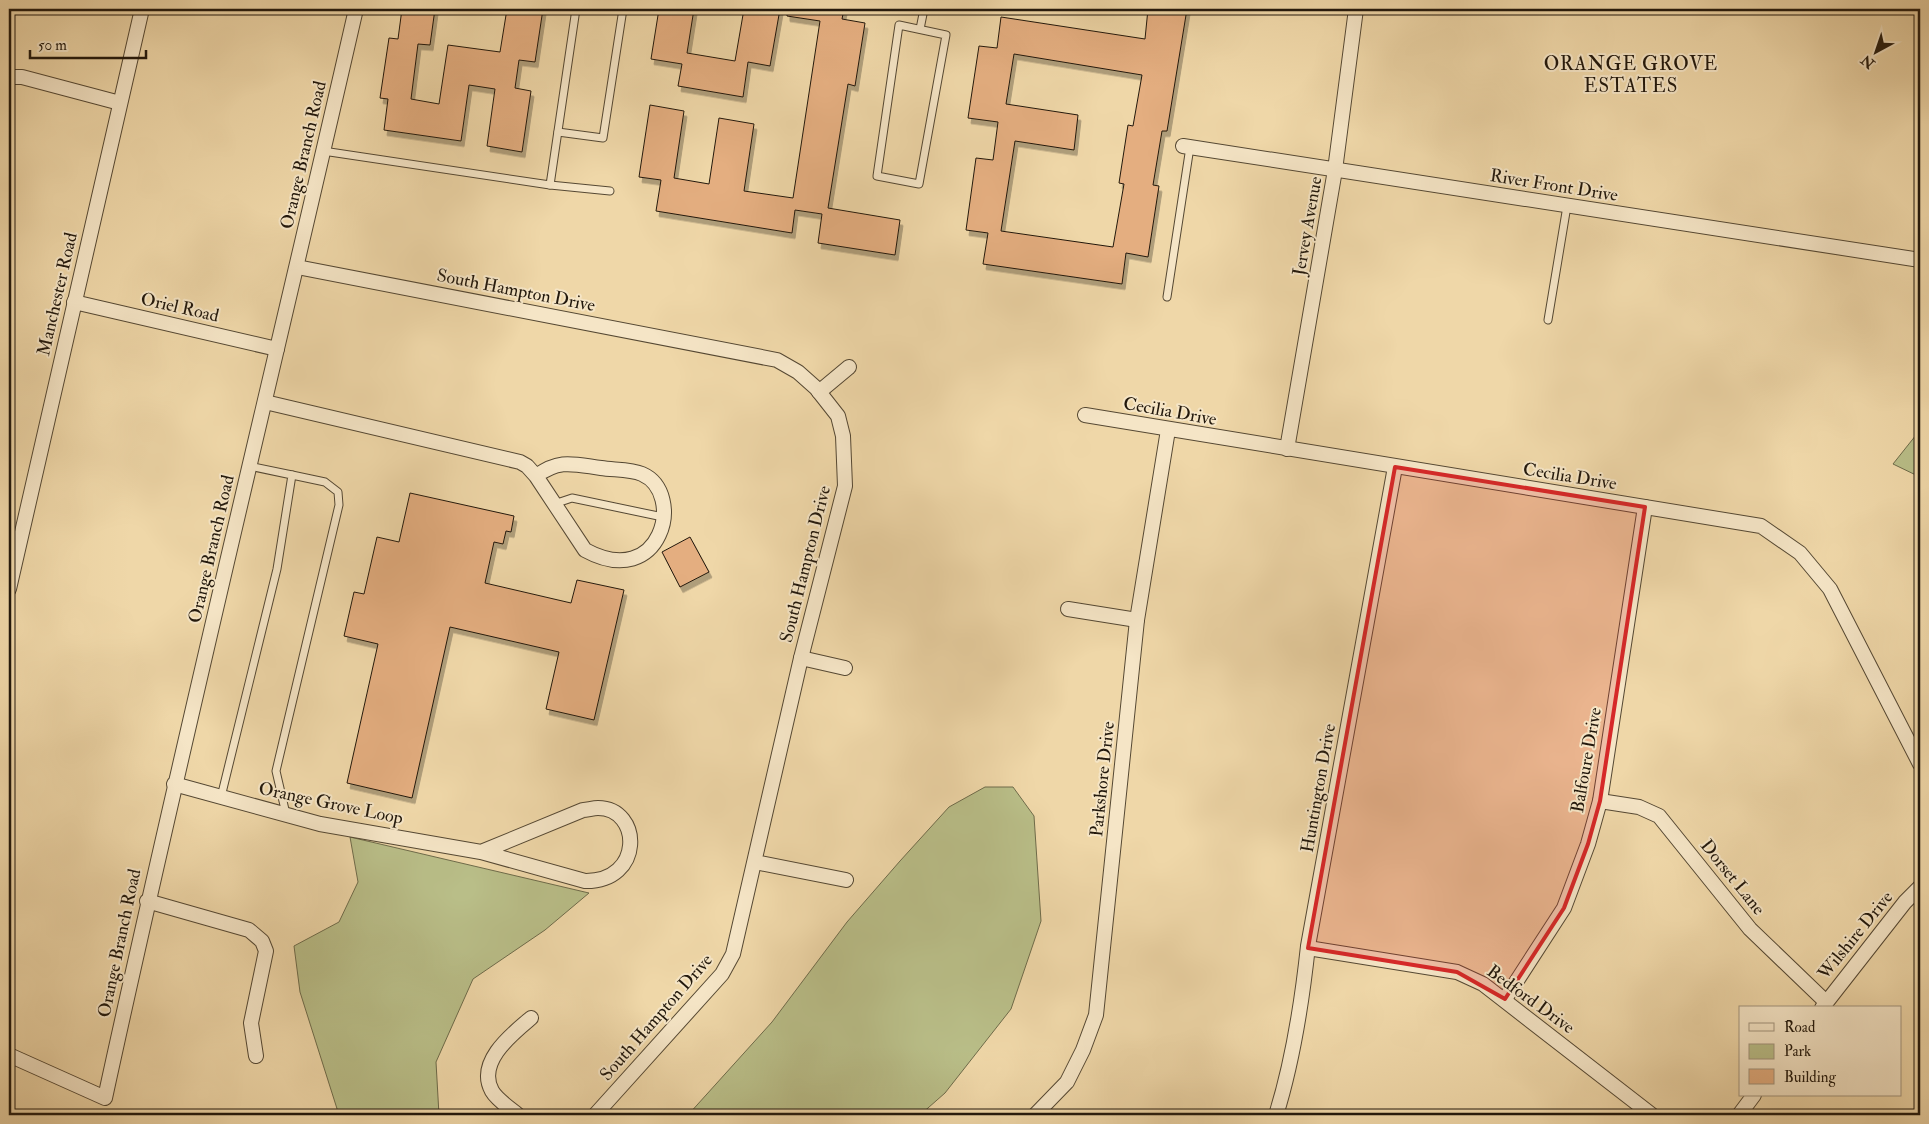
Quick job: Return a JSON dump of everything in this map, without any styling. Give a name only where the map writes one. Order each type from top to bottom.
[{"type":"street","name":"Manchester Road","points":[[9,589],[142,9]]},
{"type":"street","name":"Orange Branch Road","points":[[9,1055],[105,1098],[147,901],[356,9]]},
{"type":"street","name":"Jervey Avenue","points":[[1287,449],[1335,170],[1356,9]]},
{"type":"street","points":[[9,77],[22,78],[120,103]]},
{"type":"street","name":"River Front Drive","points":[[1186,146],[1920,260]]},
{"type":"street","name":"South Hampton Drive","points":[[297,267],[777,360],[798,372],[819,392],[838,416],[843,436],[846,486],[802,658],[733,954],[722,974],[595,1115]]},
{"type":"street","name":"Oriel Road","points":[[74,302],[277,349]]},
{"type":"street","points":[[819,392],[849,367]]},
{"type":"street","points":[[264,402],[520,462],[527,466],[536,476],[585,550],[595,556],[617,561],[635,558],[651,550],[662,527],[663,517],[660,493],[653,481],[642,474],[563,463],[550,466],[536,476]]},
{"type":"street","name":"Cecilia Drive","points":[[1085,415],[1762,526],[1800,553],[1830,589],[1920,764]]},
{"type":"street","name":"Parkshore Drive","points":[[1035,1115],[1067,1082],[1083,1050],[1096,1015],[1138,620],[1168,430]]},
{"type":"street","name":"Huntington Drive","points":[[1276,1115],[1284,1091],[1291,1054],[1308,948],[1395,467]]},
{"type":"street","name":"Balfoure Drive","points":[[1505,999],[1564,908],[1588,844],[1600,801],[1645,507]]},
{"type":"street","points":[[1068,609],[1138,620]]},
{"type":"street","points":[[802,658],[845,668]]},
{"type":"street","name":"Orange Grove Loop","points":[[174,784],[320,824],[481,852],[585,881],[600,882],[610,878],[620,870],[627,859],[631,843],[629,832],[622,820],[613,812],[599,808],[582,810],[481,852]]},
{"type":"street","name":"Dorset Lane","points":[[1600,801],[1639,807],[1658,816],[1750,929],[1824,1005]]},
{"type":"street","points":[[755,862],[846,880]]},
{"type":"street","name":"Wilshire Drive","points":[[1824,1005],[1905,902],[1920,887]]},
{"type":"street","points":[[147,901],[249,930],[262,941],[266,951],[251,1023],[256,1056]]},
{"type":"street","name":"Bedford Drive","points":[[1308,948],[1457,972],[1483,984],[1505,999],[1652,1115]]},
{"type":"street","points":[[518,1115],[492,1091],[489,1076],[491,1061],[507,1039],[530,1018]]},
{"type":"street","points":[[1739,1115],[1753,1096]]},
{"type":"lane","points":[[550,185],[576,9]]},
{"type":"lane","points":[[558,132],[603,138],[623,9]]},
{"type":"lane","points":[[920,29],[924,9]]},
{"type":"lane","points":[[899,25],[920,29],[946,34],[919,184],[877,176],[899,25]]},
{"type":"lane","points":[[1167,297],[1186,146]]},
{"type":"lane","points":[[323,151],[550,185],[610,191]]},
{"type":"lane","points":[[1548,320],[1567,206]]},
{"type":"lane","points":[[249,466],[325,482],[338,492],[339,505],[276,771],[286,814]]},
{"type":"lane","points":[[221,797],[277,569],[292,475]]},
{"type":"lane","points":[[554,504],[572,498],[663,517]]},
{"type":"highlighted area","points":[[1395,467],[1645,507],[1600,801],[1588,844],[1564,908],[1505,999],[1457,972],[1308,948]]},
{"type":"green space","points":[[1920,430],[1920,477],[1893,464]]},
{"type":"green space","points":[[985,787],[1013,787],[1034,816],[1041,921],[1011,1009],[945,1093],[920,1115],[688,1115],[772,1022],[847,922],[900,861],[949,807]]},
{"type":"green space","points":[[350,837],[589,893],[545,930],[473,979],[436,1062],[439,1115],[339,1115],[300,992],[294,946],[339,922],[358,882]]},
{"type":"building","points":[[402,9],[435,9],[430,45],[418,44],[411,99],[439,104],[448,45],[500,52],[507,9],[543,9],[535,62],[519,60],[515,88],[531,91],[522,152],[487,146],[495,89],[469,85],[461,141],[384,130],[388,99],[380,98],[389,38],[398,39]]},
{"type":"building","points":[[659,9],[694,9],[687,53],[735,61],[744,9],[780,9],[770,66],[748,62],[743,97],[678,86],[682,64],[651,59]]},
{"type":"building","points":[[787,9],[844,9],[842,19],[865,23],[855,86],[848,84],[828,208],[900,220],[895,255],[818,243],[822,214],[795,210],[792,233],[656,211],[661,180],[639,177],[650,105],[684,111],[674,178],[709,184],[719,118],[754,124],[744,191],[793,198],[820,21],[787,16]]},
{"type":"building","points":[[1148,9],[1187,9],[1167,131],[1162,131],[1153,185],[1159,186],[1148,257],[1126,253],[1122,284],[983,264],[988,233],[966,230],[976,158],[993,160],[998,122],[968,118],[979,46],[997,48],[1001,17],[1145,39]],"holes":[[[1014,54],[1142,75],[1133,126],[1128,125],[1119,183],[1124,184],[1113,247],[1001,231],[1015,141],[1074,150],[1078,115],[1006,104]]]},
{"type":"building","points":[[410,493],[514,516],[511,532],[506,531],[503,544],[494,542],[485,583],[571,603],[577,580],[624,590],[594,720],[546,709],[559,652],[450,627],[412,798],[347,783],[378,644],[344,636],[354,592],[364,594],[377,537],[399,542]]},
{"type":"building","points":[[690,537],[709,572],[680,587],[662,552]]},
{"type":"district","name":"ORANGE GROVE ESTATES","points":[[1631,74]]}]
